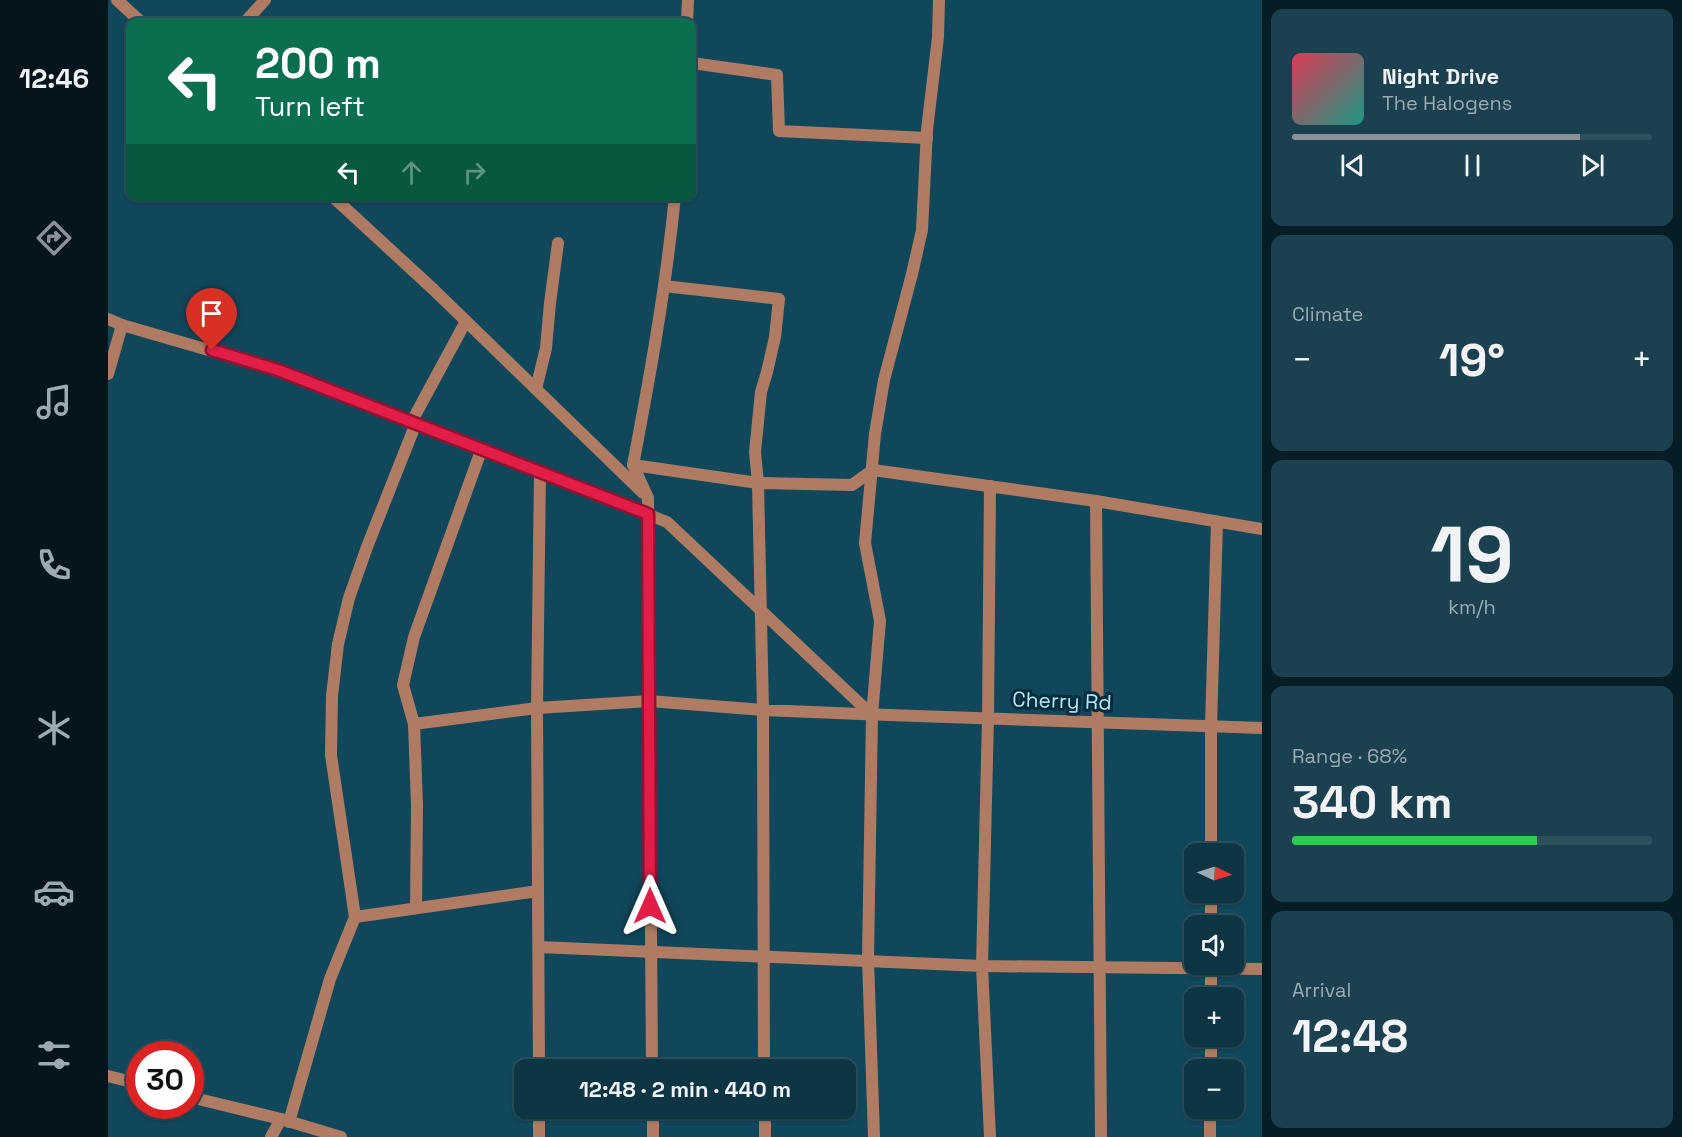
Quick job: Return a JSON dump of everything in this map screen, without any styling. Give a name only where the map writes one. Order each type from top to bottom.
[{"type":"street","points":[[117,0],[137,18]]},
{"type":"street","points":[[249,18],[265,0]]},
{"type":"street","points":[[687,0],[687,18]]},
{"type":"street","points":[[874,1137],[868,961],[866,715],[880,621],[865,543],[875,434],[884,380],[922,230],[927,138],[938,38],[939,0]]},
{"type":"street","points":[[696,64],[777,75],[779,131],[927,138]]},
{"type":"street","points":[[337,201],[536,389],[648,498],[667,522],[761,609],[866,715]]},
{"type":"street","points":[[652,1059],[648,498],[633,465],[651,372],[674,201]]},
{"type":"street","points":[[536,389],[546,348],[558,243]]},
{"type":"street","points":[[664,286],[779,299],[776,337],[761,392],[755,453],[758,483],[763,710],[764,1059]]},
{"type":"street","points":[[108,319],[278,370],[667,522]]},
{"type":"street","points":[[271,1137],[285,1121],[330,979],[355,917],[331,755],[332,696],[338,644],[349,598],[414,422],[466,321]]},
{"type":"street","points":[[108,374],[123,325]]},
{"type":"street","points":[[416,908],[417,805],[414,724],[403,685],[414,637],[482,448]]},
{"type":"street","points":[[633,465],[758,483],[852,485],[873,470],[1096,501],[1262,529]]},
{"type":"street","points":[[539,1059],[537,708],[540,471]]},
{"type":"street","points":[[990,486],[988,718],[982,966],[990,1137]]},
{"type":"street","points":[[1096,501],[1101,1137]]},
{"type":"street","points":[[1211,843],[1211,726],[1217,522]]},
{"type":"street","name":"Cherry Rd","points":[[414,724],[537,708],[649,701],[866,715],[1262,728]]},
{"type":"street","points":[[355,917],[538,891]]},
{"type":"street","points":[[538,947],[982,966],[1184,966]]},
{"type":"street","points":[[1244,968],[1262,969]]},
{"type":"street","points":[[108,1076],[126,1080]]},
{"type":"street","points":[[204,1101],[341,1137]]},
{"type":"street","points":[[539,1119],[539,1137]]},
{"type":"street","points":[[653,1119],[653,1137]]},
{"type":"street","points":[[765,1119],[765,1137]]},
{"type":"street","points":[[1210,1119],[1210,1137]]},
{"type":"route","points":[[212,350],[278,370],[648,514],[650,906]]}]
